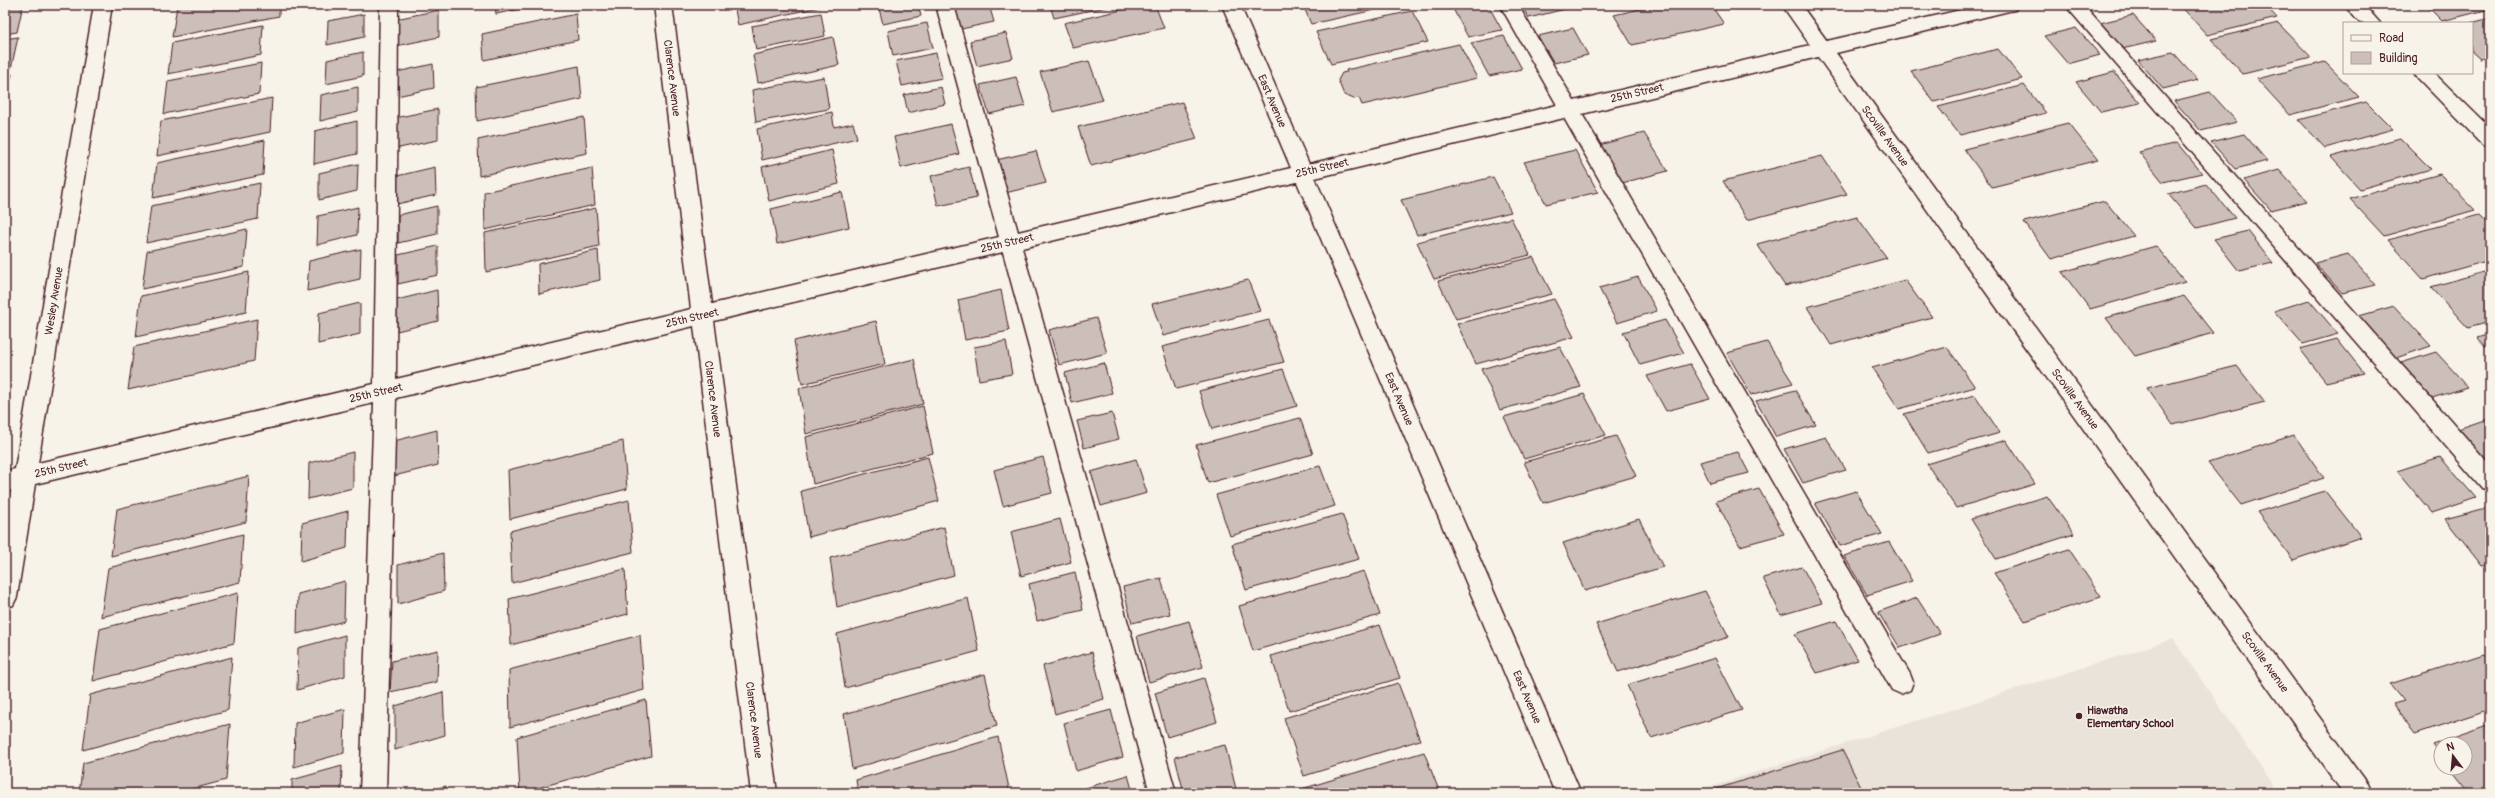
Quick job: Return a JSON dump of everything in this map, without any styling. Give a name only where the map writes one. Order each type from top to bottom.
[{"type":"street","name":"Wesley Avenue","points":[[5,597],[103,5]]},
{"type":"street","points":[[373,793],[385,391],[389,5]]},
{"type":"street","name":"Clarence Avenue","points":[[663,5],[764,793]]},
{"type":"street","points":[[945,5],[1163,793]]},
{"type":"street","name":"East Avenue","points":[[1231,5],[1568,793]]},
{"type":"street","points":[[1509,5],[1901,682]]},
{"type":"street","name":"Scoville Avenue","points":[[1791,5],[2359,793]]},
{"type":"street","name":"25th Street","points":[[5,481],[2009,5]]},
{"type":"street","points":[[2074,5],[2490,481]]},
{"type":"street","points":[[2353,5],[2370,22]]},
{"type":"street","points":[[2423,74],[2490,140]]},
{"type":"shaded area","name":"Hiawatha Elementary School","points":[[2173,639],[2279,793],[1690,793]]},
{"type":"building","points":[[5,5],[23,5],[17,32],[5,34]]},
{"type":"building","points":[[279,5],[279,16],[172,37],[177,6]]},
{"type":"building","points":[[495,5],[540,5],[496,14]]},
{"type":"building","points":[[734,5],[824,5],[824,6],[738,25]]},
{"type":"building","points":[[878,5],[918,5],[921,16],[883,24]]},
{"type":"building","points":[[989,5],[994,22],[961,29],[954,6]]},
{"type":"building","points":[[1050,5],[1116,5],[1054,18]]},
{"type":"building","points":[[1144,5],[1155,5],[1164,28],[1073,48],[1064,23]]},
{"type":"building","points":[[1303,5],[1397,5],[1311,24]]},
{"type":"building","points":[[1451,5],[1488,5],[1502,30],[1468,37]]},
{"type":"building","points":[[1521,5],[1572,5],[1573,7],[1529,18]]},
{"type":"building","points":[[1657,5],[1711,5],[1724,24],[1632,45],[1614,15]]},
{"type":"building","points":[[2180,5],[2265,5],[2277,18],[2207,35]]},
{"type":"building","points":[[2426,5],[2490,5],[2490,9],[2442,21]]},
{"type":"building","points":[[439,10],[439,37],[396,46],[396,19]]},
{"type":"building","points":[[1412,11],[1428,42],[1331,64],[1316,32]]},
{"type":"building","points":[[821,13],[825,36],[756,50],[752,26]]},
{"type":"building","points":[[364,14],[364,37],[327,45],[328,21]]},
{"type":"building","points":[[576,14],[578,40],[484,60],[482,34]]},
{"type":"building","points":[[2133,15],[2156,41],[2122,49],[2100,23]]},
{"type":"building","points":[[2490,18],[2490,57],[2480,59],[2473,53],[2473,22]]},
{"type":"building","points":[[927,23],[933,48],[893,56],[888,31]]},
{"type":"building","points":[[2278,23],[2311,57],[2243,74],[2211,39]]},
{"type":"building","points":[[263,25],[261,55],[168,74],[172,43]]},
{"type":"building","points":[[1573,28],[1588,55],[1554,63],[1538,36]]},
{"type":"building","points":[[2076,28],[2100,55],[2068,64],[2044,36]]},
{"type":"building","points":[[1006,33],[1013,58],[977,66],[970,41]]},
{"type":"building","points":[[1504,36],[1522,69],[1489,76],[1471,43]]},
{"type":"building","points":[[18,37],[11,69],[5,70],[5,39]]},
{"type":"building","points":[[833,37],[839,65],[758,83],[753,55]]},
{"type":"building","points":[[1459,44],[1477,78],[1362,105],[1359,98],[1354,99],[1344,95],[1338,80],[1342,73],[1347,72],[1346,70]]},
{"type":"building","points":[[1998,49],[2022,79],[1934,102],[1911,71]]},
{"type":"building","points":[[363,52],[363,76],[326,84],[327,60]]},
{"type":"building","points":[[2173,52],[2198,80],[2163,89],[2138,60]]},
{"type":"building","points":[[936,53],[942,78],[902,86],[896,61]]},
{"type":"building","points":[[1089,61],[1103,100],[1053,112],[1040,72]]},
{"type":"building","points":[[2325,62],[2359,97],[2290,115],[2257,79]]},
{"type":"building","points":[[261,63],[259,94],[164,114],[168,81]]},
{"type":"building","points":[[433,64],[434,88],[397,96],[397,72]]},
{"type":"building","points":[[579,66],[582,99],[477,121],[476,87]]},
{"type":"building","points":[[2114,72],[2140,103],[2101,112],[2076,82]]},
{"type":"building","points":[[12,74],[5,107],[5,75]]},
{"type":"building","points":[[824,77],[829,109],[756,122],[752,90]]},
{"type":"building","points":[[1016,77],[1025,106],[989,114],[980,85]]},
{"type":"building","points":[[2024,85],[2046,113],[1960,135],[1938,107]]},
{"type":"building","points":[[358,87],[358,112],[320,121],[321,95]]},
{"type":"building","points":[[941,87],[945,104],[908,113],[904,95]]},
{"type":"building","points":[[2210,92],[2237,122],[2201,131],[2174,101]]},
{"type":"building","points":[[272,98],[270,132],[157,156],[161,121]]},
{"type":"building","points":[[1182,102],[1197,139],[1091,166],[1078,127]]},
{"type":"building","points":[[2366,102],[2393,129],[2325,148],[2299,120]]},
{"type":"building","points":[[438,109],[438,140],[394,149],[395,118]]},
{"type":"building","points":[[832,112],[834,127],[853,123],[857,138],[762,160],[757,129]]},
{"type":"building","points":[[584,117],[587,153],[479,176],[478,140]]},
{"type":"building","points":[[357,121],[357,154],[314,164],[315,131]]},
{"type":"building","points":[[2068,123],[2098,160],[1992,187],[1964,149]]},
{"type":"building","points":[[951,124],[959,154],[901,168],[894,137]]},
{"type":"building","points":[[1644,133],[1668,171],[1622,183],[1599,145]]},
{"type":"building","points":[[2244,134],[2267,161],[2235,169],[2211,142]]},
{"type":"building","points":[[2400,138],[2431,169],[2360,189],[2331,157]]},
{"type":"building","points":[[265,140],[263,175],[153,198],[157,163]]},
{"type":"building","points":[[2177,143],[2202,173],[2163,182],[2139,152]]},
{"type":"building","points":[[832,150],[839,184],[769,201],[762,167]]},
{"type":"building","points":[[1575,150],[1598,192],[1546,204],[1524,162]]},
{"type":"building","points":[[1036,151],[1046,183],[1005,193],[996,160]]},
{"type":"building","points":[[1822,156],[1847,194],[1747,220],[1723,181]]},
{"type":"building","points":[[358,164],[357,191],[319,200],[319,173]]},
{"type":"building","points":[[435,167],[436,195],[397,204],[397,176]]},
{"type":"building","points":[[969,167],[977,198],[938,206],[931,176]]},
{"type":"building","points":[[592,168],[595,205],[485,230],[484,192]]},
{"type":"building","points":[[2279,170],[2307,201],[2271,210],[2244,180]]},
{"type":"building","points":[[2440,174],[2475,210],[2384,236],[2350,199]]},
{"type":"building","points":[[1493,177],[1511,212],[1417,235],[1401,200]]},
{"type":"building","points":[[260,183],[258,219],[146,243],[151,206]]},
{"type":"building","points":[[2206,184],[2235,218],[2197,228],[2168,194]]},
{"type":"building","points":[[842,192],[849,227],[777,244],[771,209]]},
{"type":"building","points":[[2105,201],[2134,236],[2051,259],[2024,222]]},
{"type":"building","points":[[437,206],[437,234],[398,243],[398,215]]},
{"type":"building","points":[[358,207],[357,235],[317,245],[318,216]]},
{"type":"building","points":[[596,208],[599,246],[486,272],[485,233]]},
{"type":"building","points":[[2479,215],[2490,226],[2490,260],[2423,279],[2388,240]]},
{"type":"building","points":[[1857,217],[1887,258],[1785,286],[1757,244]]},
{"type":"building","points":[[1511,218],[1530,255],[1434,279],[1417,242]]},
{"type":"building","points":[[247,229],[244,267],[142,289],[147,251]]},
{"type":"building","points":[[2248,231],[2273,263],[2239,271],[2214,239]]},
{"type":"building","points":[[438,246],[438,275],[398,284],[398,255]]},
{"type":"building","points":[[2156,246],[2185,282],[2090,309],[2062,272]]},
{"type":"building","points":[[361,249],[360,279],[307,291],[309,261]]},
{"type":"building","points":[[598,250],[600,280],[539,294],[538,264]]},
{"type":"building","points":[[2348,254],[2375,285],[2342,293],[2315,263]]},
{"type":"building","points":[[1533,257],[1552,294],[1456,319],[1438,281]]},
{"type":"building","points":[[2490,270],[2490,322],[2468,328],[2431,287]]},
{"type":"building","points":[[249,272],[246,312],[136,337],[141,296]]},
{"type":"building","points":[[1638,277],[1657,311],[1617,323],[1599,288]]},
{"type":"building","points":[[1248,280],[1260,311],[1163,336],[1152,304]]},
{"type":"building","points":[[1905,280],[1932,317],[1831,345],[1807,307]]},
{"type":"building","points":[[437,290],[438,321],[397,331],[397,300]]},
{"type":"building","points":[[1001,290],[1009,331],[965,340],[958,300]]},
{"type":"building","points":[[2184,296],[2213,333],[2135,356],[2106,318]]},
{"type":"building","points":[[1554,299],[1574,337],[1476,364],[1457,324]]},
{"type":"building","points":[[2309,300],[2338,334],[2303,344],[2274,311]]},
{"type":"building","points":[[360,303],[360,334],[318,344],[319,313]]},
{"type":"building","points":[[2394,306],[2431,346],[2396,358],[2359,316]]},
{"type":"building","points":[[1096,318],[1107,353],[1059,365],[1049,330]]},
{"type":"building","points":[[257,319],[254,361],[128,390],[134,347]]},
{"type":"building","points":[[1269,320],[1284,362],[1176,389],[1162,347]]},
{"type":"building","points":[[1665,320],[1684,353],[1640,365],[1623,332]]},
{"type":"building","points":[[876,321],[885,364],[802,384],[794,341]]},
{"type":"building","points":[[2490,334],[2490,352],[2477,338]]},
{"type":"building","points":[[2337,339],[2364,373],[2326,382],[2300,349]]},
{"type":"building","points":[[1006,341],[1012,374],[979,380],[974,347]]},
{"type":"building","points":[[1767,342],[1793,383],[1751,395],[1727,353]]},
{"type":"building","points":[[1560,347],[1581,387],[1500,410],[1481,369]]},
{"type":"building","points":[[1947,347],[1975,387],[1899,409],[1872,368]]},
{"type":"building","points":[[2436,352],[2468,387],[2432,398],[2401,363]]},
{"type":"building","points":[[914,359],[923,404],[806,434],[799,388]]},
{"type":"building","points":[[1104,363],[1112,393],[1072,403],[1065,373]]},
{"type":"building","points":[[1690,364],[1710,399],[1666,411],[1647,376]]},
{"type":"building","points":[[2237,366],[2265,402],[2173,425],[2147,388]]},
{"type":"building","points":[[1283,369],[1297,406],[1212,429],[1199,391]]},
{"type":"building","points":[[1795,390],[1816,425],[1776,437],[1756,401]]},
{"type":"building","points":[[1584,394],[1606,435],[1524,459],[1504,417]]},
{"type":"building","points":[[1975,395],[2000,433],[1928,453],[1904,414]]},
{"type":"building","points":[[923,406],[933,453],[813,484],[806,437]]},
{"type":"building","points":[[1112,413],[1119,439],[1084,448],[1077,421]]},
{"type":"building","points":[[1300,418],[1313,454],[1208,483],[1196,445]]},
{"type":"building","points":[[2490,418],[2490,460],[2487,461],[2458,429]]},
{"type":"building","points":[[437,430],[438,465],[394,476],[394,441]]},
{"type":"building","points":[[2294,435],[2324,478],[2241,505],[2208,463]]},
{"type":"building","points":[[1616,436],[1636,476],[1543,503],[1524,462]]},
{"type":"building","points":[[1826,437],[1846,470],[1803,483],[1784,449]]},
{"type":"building","points":[[2006,440],[2035,484],[1956,508],[1927,464]]},
{"type":"building","points":[[623,441],[627,489],[510,519],[508,470]]},
{"type":"building","points":[[353,452],[353,488],[308,499],[309,463]]},
{"type":"building","points":[[1738,452],[1749,473],[1710,483],[1700,462]]},
{"type":"building","points":[[928,457],[939,501],[809,537],[801,491]]},
{"type":"building","points":[[1043,457],[1052,493],[1003,506],[994,470]]},
{"type":"building","points":[[2440,457],[2476,498],[2432,513],[2397,471]]},
{"type":"building","points":[[1136,459],[1147,493],[1101,506],[1091,472]]},
{"type":"building","points":[[1320,466],[1335,506],[1230,536],[1216,495]]},
{"type":"building","points":[[249,476],[246,522],[111,556],[117,509]]},
{"type":"building","points":[[1759,489],[1784,534],[1740,546],[1716,501]]},
{"type":"building","points":[[1856,491],[1882,534],[1840,546],[1815,503]]},
{"type":"building","points":[[2325,491],[2361,537],[2293,560],[2257,512]]},
{"type":"building","points":[[2047,496],[2074,534],[1996,559],[1971,519]]},
{"type":"building","points":[[629,500],[633,552],[512,583],[510,531]]},
{"type":"building","points":[[2486,508],[2490,514],[2490,564],[2482,566],[2445,519]]},
{"type":"building","points":[[348,511],[347,548],[301,561],[302,523]]},
{"type":"building","points":[[1342,514],[1359,559],[1246,590],[1232,544]]},
{"type":"building","points":[[1060,519],[1071,562],[1021,576],[1011,532]]},
{"type":"building","points":[[1639,519],[1663,567],[1585,591],[1563,543]]},
{"type":"building","points":[[944,527],[954,575],[837,607],[830,558]]},
{"type":"building","points":[[243,534],[240,582],[101,617],[108,568]]},
{"type":"building","points":[[1889,542],[1912,581],[1867,595],[1844,556]]},
{"type":"building","points":[[2069,549],[2101,597],[2025,621],[1994,573]]},
{"type":"building","points":[[443,553],[444,591],[398,604],[398,565]]},
{"type":"building","points":[[1802,567],[1822,603],[1781,615],[1763,578]]},
{"type":"building","points":[[625,569],[628,614],[511,645],[509,599]]},
{"type":"building","points":[[1364,571],[1380,615],[1253,651],[1239,606]]},
{"type":"building","points":[[1075,572],[1083,610],[1037,621],[1029,584]]},
{"type":"building","points":[[1161,578],[1170,614],[1132,623],[1123,587]]},
{"type":"building","points":[[345,581],[344,621],[297,634],[298,594]]},
{"type":"building","points":[[1705,591],[1729,637],[1618,672],[1596,624]]},
{"type":"building","points":[[238,593],[234,643],[93,681],[100,629]]},
{"type":"building","points":[[968,598],[979,651],[845,688],[837,634]]},
{"type":"building","points":[[1917,598],[1940,634],[1900,648],[1878,612]]},
{"type":"building","points":[[1189,621],[1203,667],[1149,682],[1137,636]]},
{"type":"building","points":[[1836,621],[1858,660],[1817,673],[1795,634]]},
{"type":"building","points":[[1380,625],[1400,678],[1289,711],[1271,656]]},
{"type":"building","points":[[345,635],[345,676],[297,690],[298,648]]},
{"type":"building","points":[[640,635],[644,690],[510,727],[509,670]]},
{"type":"building","points":[[438,650],[437,682],[390,692],[392,661]]},
{"type":"building","points":[[1092,652],[1104,699],[1055,714],[1043,666]]},
{"type":"building","points":[[2484,654],[2490,661],[2490,709],[2415,734],[2393,704],[2404,701],[2390,684]]},
{"type":"building","points":[[232,657],[228,710],[83,750],[90,695]]},
{"type":"building","points":[[1715,658],[1742,710],[1651,738],[1627,685]]},
{"type":"building","points":[[985,674],[997,726],[852,769],[844,714]]},
{"type":"building","points":[[1204,678],[1217,722],[1167,737],[1155,693]]},
{"type":"building","points":[[1398,683],[1420,740],[1304,776],[1284,718]]},
{"type":"building","points":[[443,692],[445,735],[395,750],[395,706]]},
{"type":"building","points":[[646,700],[651,756],[520,793],[517,737]]},
{"type":"building","points":[[345,709],[344,753],[294,767],[295,723]]},
{"type":"building","points":[[1111,710],[1123,757],[1076,771],[1064,723]]},
{"type":"building","points":[[230,724],[226,780],[177,793],[79,793],[83,763]]},
{"type":"building","points":[[2490,725],[2490,789],[2479,793],[2470,793],[2456,776],[2473,776],[2473,736],[2459,736]]},
{"type":"building","points":[[998,737],[1010,793],[858,793],[856,780]]},
{"type":"building","points":[[1225,745],[1237,793],[1184,793],[1175,757]]},
{"type":"building","points":[[1842,750],[1864,793],[1703,793]]},
{"type":"building","points":[[1424,752],[1440,793],[1296,793],[1295,791]]},
{"type":"building","points":[[342,766],[341,793],[292,793],[292,780]]},
{"type":"building","points":[[1128,775],[1133,793],[1077,793],[1076,791]]},
{"type":"building","points":[[446,786],[446,793],[417,793]]},
{"type":"building","points":[[600,787],[600,793],[580,793]]},
{"type":"place","name":"Hiawatha Elementary School","points":[[2079,716]]}]
